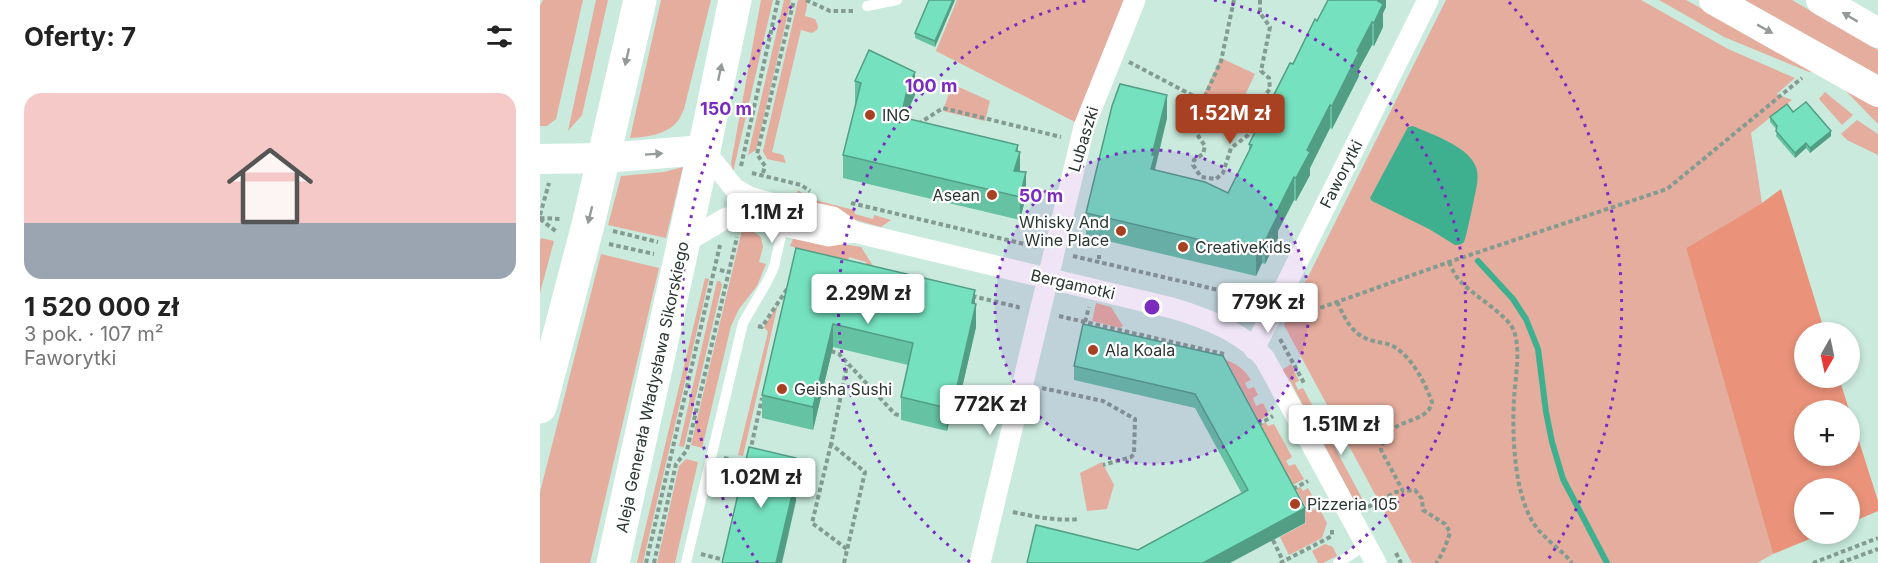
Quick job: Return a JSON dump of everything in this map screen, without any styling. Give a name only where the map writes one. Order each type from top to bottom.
[{"type":"main road","points":[[540,407],[604,158],[640,0]]},
{"type":"main road","name":"Aleja Generała Władysława Sikorskiego","points":[[613,563],[735,0]]},
{"type":"main road","points":[[1714,0],[1878,92]]},
{"type":"main road","points":[[1821,0],[1878,33]]},
{"type":"main road","points":[[545,170],[604,158],[704,150]]},
{"type":"street","name":"Lubaszki","points":[[980,563],[1084,127],[1135,0]]},
{"type":"street","name":"Faworytki","points":[[1254,348],[1428,0]]},
{"type":"street","name":"Bergamotki","points":[[704,150],[734,188],[749,197],[833,217],[854,232],[1190,313],[1214,322],[1254,348],[1265,359],[1371,554]]},
{"type":"street","name":"Bergamotki","points":[[681,249],[726,218],[744,217],[829,236],[854,232]]},
{"type":"lane","points":[[867,6],[897,0]]},
{"type":"lane","points":[[686,563],[743,323],[763,291],[774,267],[783,226]]},
{"type":"lane","points":[[1338,563],[1371,554]]},
{"type":"path","points":[[740,170],[778,0]]},
{"type":"path","points":[[763,173],[765,166],[757,154],[794,0]]},
{"type":"path","points":[[806,0],[830,11],[856,11]]},
{"type":"path","points":[[1234,0],[1221,62],[1194,124],[1205,146],[1203,154],[1194,160],[1193,165],[1201,177],[1216,179],[1223,172],[1232,148],[1257,124],[1257,105],[1270,89],[1269,78],[1261,70],[1270,27],[1260,13],[1260,0]]},
{"type":"path","points":[[1114,55],[1203,100]]},
{"type":"path","points":[[1283,322],[1449,262],[1667,189],[1805,76]]},
{"type":"path","points":[[916,126],[943,108],[1067,139]]},
{"type":"path","points":[[1257,124],[1268,127]]},
{"type":"path","points":[[540,218],[545,170]]},
{"type":"path","points":[[751,173],[801,185],[813,194]]},
{"type":"path","points":[[847,202],[1042,249]]},
{"type":"path","points":[[540,218],[562,219]]},
{"type":"path","points":[[540,218],[557,232]]},
{"type":"path","points":[[654,563],[676,464],[687,450],[739,228]]},
{"type":"path","points":[[606,229],[717,256]]},
{"type":"path","points":[[646,563],[722,237]]},
{"type":"path","points":[[603,242],[681,249]]},
{"type":"path","points":[[1064,254],[1227,292],[1239,297],[1254,308]]},
{"type":"path","points":[[1449,262],[1459,280],[1507,321],[1514,331],[1517,353],[1514,402],[1515,451],[1520,485],[1535,525],[1572,563]]},
{"type":"path","points":[[720,270],[728,273]]},
{"type":"path","points":[[784,308],[791,278]]},
{"type":"path","points":[[970,295],[1018,307],[1015,318]]},
{"type":"path","points":[[1337,302],[1349,326],[1361,337],[1388,344],[1407,357],[1432,402],[1429,411],[1423,416],[1397,425],[1381,447],[1403,491]]},
{"type":"path","points":[[1051,314],[1232,356]]},
{"type":"path","points":[[1087,333],[1090,323]]},
{"type":"path","points":[[1124,342],[1126,331]]},
{"type":"path","points":[[1182,356],[1184,345]]},
{"type":"path","points":[[831,351],[838,354],[895,414],[902,416]]},
{"type":"path","points":[[847,549],[812,523],[848,365]]},
{"type":"path","points":[[1041,387],[1103,401],[1135,419],[1134,453],[1131,457],[1103,465]]},
{"type":"path","points":[[744,474],[763,396]]},
{"type":"path","points":[[1269,407],[1279,425]]},
{"type":"path","points":[[1263,434],[1258,424],[1274,416]]},
{"type":"path","points":[[831,444],[866,472],[844,563]]},
{"type":"path","points":[[722,457],[747,463]]},
{"type":"path","points":[[1304,471],[1313,490]]},
{"type":"path","points":[[1288,480],[1296,496]]},
{"type":"path","points":[[1293,489],[1309,480]]},
{"type":"path","points":[[1376,503],[1396,492],[1415,490],[1422,499],[1423,510],[1444,524],[1450,532],[1436,563]]},
{"type":"path","points":[[1013,512],[1061,521],[1079,519]]},
{"type":"path","points":[[1273,540],[1282,562],[1332,536],[1332,526]]},
{"type":"path","points":[[1813,563],[1878,538]]},
{"type":"path","points":[[1840,563],[1878,549]]},
{"type":"path","points":[[715,558],[724,560],[723,563]]},
{"type":"shaded area","points":[[543,0],[583,0],[556,119],[547,126],[540,126],[540,6]]},
{"type":"shaded area","points":[[596,0],[608,0],[582,115],[568,131]]},
{"type":"shaded area","points":[[661,0],[711,0],[680,118],[672,127],[661,133],[630,138]]},
{"type":"shaded area","points":[[761,0],[773,0],[733,172],[731,163]]},
{"type":"shaded area","points":[[784,0],[791,0],[756,150],[748,155]]},
{"type":"shaded area","points":[[798,0],[808,0],[805,16],[815,19],[818,26],[817,30],[812,33],[801,30],[772,152],[783,155],[786,163],[767,159],[763,151]]},
{"type":"shaded area","points":[[957,0],[1124,0],[1075,122],[936,51]]},
{"type":"shaded area","points":[[1446,0],[1641,0],[1728,49],[1795,78],[1777,94],[1792,100],[1751,133],[1762,203],[1686,248],[1773,554],[1757,563],[1412,563],[1284,325]]},
{"type":"shaded area","points":[[1659,0],[1686,0],[1815,72],[1809,72],[1724,37]]},
{"type":"shaded area","points":[[1744,0],[1792,0],[1878,50],[1878,75]]},
{"type":"shaded area","points":[[1221,58],[1255,74],[1228,131],[1194,114]]},
{"type":"shaded area","points":[[952,84],[990,101],[985,121],[943,111]]},
{"type":"shaded area","points":[[1842,87],[1878,105],[1878,124],[1877,123]]},
{"type":"shaded area","points":[[1825,92],[1853,115],[1842,125],[1819,99]]},
{"type":"shaded area","points":[[1857,120],[1878,134],[1878,155],[1847,140],[1841,134]]},
{"type":"shaded area","points":[[1413,126],[1457,146],[1471,158],[1476,167],[1478,179],[1475,196],[1465,239],[1461,244],[1455,245],[1370,198],[1408,127]]},
{"type":"shaded area","points":[[683,167],[666,238],[608,225],[621,176],[664,172]]},
{"type":"shaded area","points":[[1781,189],[1822,322],[1794,322],[1794,388],[1842,388],[1846,400],[1794,400],[1794,466],[1860,466],[1860,444],[1878,501],[1878,511],[1860,519],[1860,478],[1794,478],[1794,544],[1798,544],[1773,554],[1686,248],[1762,203]]},
{"type":"shaded area","points":[[798,190],[811,199],[854,210],[855,214],[873,219],[874,215],[891,220],[881,227],[795,203]]},
{"type":"shaded area","points":[[742,230],[754,232],[761,237],[763,247],[759,262],[766,264],[757,286],[739,309],[731,326],[702,448],[691,445]]},
{"type":"shaded area","points":[[798,237],[861,247],[875,269],[866,267],[866,262],[849,257],[847,263],[798,251],[790,246],[793,239]]},
{"type":"shaded area","points":[[541,238],[554,241],[540,293],[540,242]]},
{"type":"shaded area","points":[[601,254],[659,268],[590,563],[540,563],[540,492]]},
{"type":"shaded area","points":[[705,278],[709,279],[643,563],[637,563]]},
{"type":"shaded area","points":[[717,281],[720,281],[722,285],[684,447],[679,446]]},
{"type":"shaded area","points":[[1096,303],[1111,307],[1123,326],[1120,328],[1092,321]]},
{"type":"shaded area","points":[[778,304],[743,456],[738,455],[768,332],[764,327]]},
{"type":"shaded area","points":[[1186,350],[1223,359],[1239,366],[1251,380],[1245,383],[1248,389],[1254,387],[1258,395],[1253,398],[1256,406],[1263,403],[1269,415],[1259,421],[1229,365],[1185,355]]},
{"type":"shaded area","points":[[1291,364],[1299,381],[1295,383],[1298,390],[1303,388],[1364,502],[1357,506],[1282,370]]},
{"type":"shaded area","points":[[1265,422],[1268,426],[1274,424],[1292,457],[1286,461],[1289,466],[1295,464],[1304,479],[1293,485],[1261,425]]},
{"type":"shaded area","points":[[686,459],[698,462],[675,563],[657,563],[679,466]]},
{"type":"shaded area","points":[[1102,462],[1114,485],[1107,509],[1087,511],[1080,473]]},
{"type":"shaded area","points":[[1300,487],[1303,491],[1308,488],[1314,499],[1309,503],[1313,510],[1319,508],[1327,523],[1322,538],[1289,555],[1280,537],[1306,523],[1300,510],[1306,507],[1296,489]]},
{"type":"shaded area","points":[[1325,544],[1333,547],[1337,556],[1318,563],[1312,551]]},
{"type":"building","points":[[929,0],[953,0],[935,41],[915,33]]},
{"type":"building","points":[[1328,0],[1378,0],[1383,4],[1357,51],[1359,52],[1332,106],[1330,105],[1307,150],[1310,152],[1296,178],[1294,177],[1265,241],[1262,240],[1256,253],[1086,213],[1112,106],[1120,84],[1167,95],[1152,155],[1155,155],[1151,169],[1205,182],[1228,193],[1252,145],[1249,144],[1290,63],[1293,64],[1315,19],[1317,21]]},
{"type":"building","points":[[869,50],[915,72],[908,86],[901,117],[1018,145],[1016,151],[1020,152],[1014,171],[1026,172],[1020,197],[843,155],[861,83],[855,81]]},
{"type":"building","points":[[1806,102],[1831,131],[1810,148],[1806,143],[1795,153],[1776,131],[1777,126],[1770,117],[1787,104],[1793,112]]},
{"type":"building","points":[[796,248],[975,290],[972,303],[976,304],[956,391],[951,390],[947,408],[901,397],[913,343],[833,324],[813,407],[762,395]]},
{"type":"building","points":[[1083,324],[1223,356],[1305,508],[1203,563],[1027,563],[1036,525],[1138,550],[1248,490],[1195,394],[1074,366]]},
{"type":"building","points":[[749,447],[796,458],[791,477],[796,478],[776,563],[722,563]]},
{"type":"waterway","points":[[1478,261],[1513,299],[1526,319],[1538,349],[1546,412],[1563,479],[1607,563]]},
{"type":"place","name":"ING","points":[[870,115]]},
{"type":"place","name":"Asean","points":[[992,195]]},
{"type":"place","name":"Whisky And Wine Place","points":[[1121,231]]},
{"type":"place","name":"CreativeKids","points":[[1183,247]]},
{"type":"place","name":"Ala Koala","points":[[1093,350]]},
{"type":"place","name":"Geisha Sushi","points":[[782,389]]},
{"type":"place","name":"Pizzeria 105","points":[[1295,504]]}]
